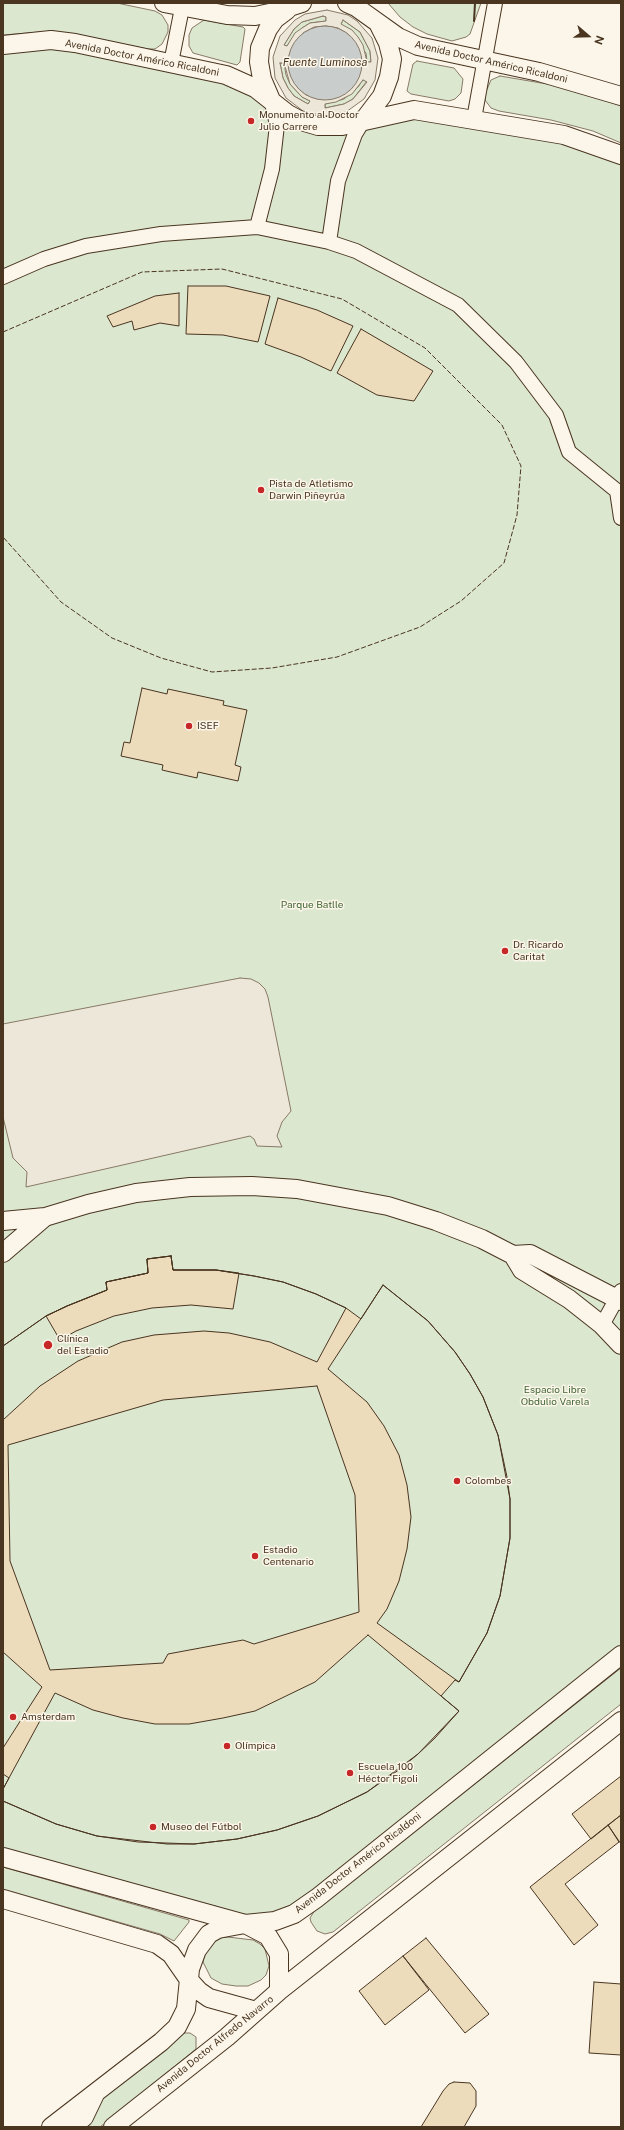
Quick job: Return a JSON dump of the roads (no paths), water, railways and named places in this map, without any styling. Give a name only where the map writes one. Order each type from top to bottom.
[{"type":"street","points":[[164,3],[182,5],[227,15],[255,16],[296,5]]},
{"type":"street","name":"Avenida Doctor Américo Ricaldoni","points":[[347,3],[356,7],[398,37],[418,46],[539,72],[621,96]]},
{"type":"street","points":[[329,242],[338,181],[355,134],[382,96],[389,77],[392,59],[388,43],[379,24],[372,3]]},
{"type":"street","points":[[474,119],[494,3]]},
{"type":"street","points":[[171,63],[182,5]]},
{"type":"street","points":[[257,227],[272,169],[277,124],[272,102],[262,79],[259,62],[260,48],[268,29],[274,20],[296,5]]},
{"type":"street","name":"Avenida Doctor Américo Ricaldoni","points":[[3,45],[51,40],[74,43],[171,63],[241,80],[255,88],[272,102],[301,121],[318,126],[342,126],[414,110],[564,135],[621,155]]},
{"type":"street","points":[[3,277],[44,259],[86,246],[161,234],[257,227],[329,242],[356,251],[458,304],[516,362],[556,414],[570,452],[617,491],[621,518]]},
{"type":"street","points":[[3,1221],[46,1216],[111,1198],[190,1187],[252,1186],[297,1189],[388,1206],[436,1221],[482,1239],[513,1254],[530,1254],[620,1297],[602,1325]]},
{"type":"street","points":[[3,1253],[46,1216]]},
{"type":"street","points":[[513,1254],[522,1270],[569,1299],[619,1339]]},
{"type":"street","name":"Avenida Doctor Américo Ricaldoni","points":[[3,1857],[245,1924],[275,1921],[294,1914],[317,1898],[621,1655]]},
{"type":"street","points":[[279,1991],[621,1721]]},
{"type":"street","points":[[3,1899],[157,1944],[171,1954],[189,1980],[199,1991],[209,1998],[256,2011]]},
{"type":"street","points":[[51,2127],[161,2042],[177,2027],[186,2008],[190,1969],[197,1950],[209,1934],[218,1929],[245,1924]]},
{"type":"street","name":"Avenida Doctor Alfredo Navarro","points":[[113,2127],[227,2037],[279,1991],[280,1967],[277,1949],[265,1933],[245,1924]]},
{"type":"street","points":[[72,2127],[84,2117],[96,2091]]},
{"type":"water","name":"Fuente Luminosa","points":[[325,26],[339,29],[351,37],[359,49],[362,63],[359,77],[351,89],[339,97],[325,100],[311,97],[299,89],[291,77],[288,63],[291,49],[299,37],[311,29]]},
{"type":"place","name":"Monumento al Doctor Julio Carrere","points":[[251,121]]},
{"type":"place","name":"Pista de Atletismo Darwin Piñeyrúa","points":[[261,490]]},
{"type":"place","name":"ISEF","points":[[189,726]]},
{"type":"place","name":"Dr. Ricardo Caritat","points":[[505,951]]},
{"type":"place","name":"Clínica del Estadio","points":[[48,1345]]},
{"type":"place","name":"Colombes","points":[[457,1481]]},
{"type":"place","name":"Estadio Centenario","points":[[255,1556]]},
{"type":"place","name":"Amsterdam","points":[[13,1717]]},
{"type":"place","name":"Olímpica","points":[[227,1746]]},
{"type":"place","name":"Escuela 100 Héctor Figoli","points":[[350,1773]]},
{"type":"place","name":"Museo del Fútbol","points":[[153,1827]]},
{"type":"park label","name":"Parque Batlle","points":[[312,905]]},
{"type":"park label","name":"Espacio Libre Obdulio Varela","points":[[555,1396]]}]
